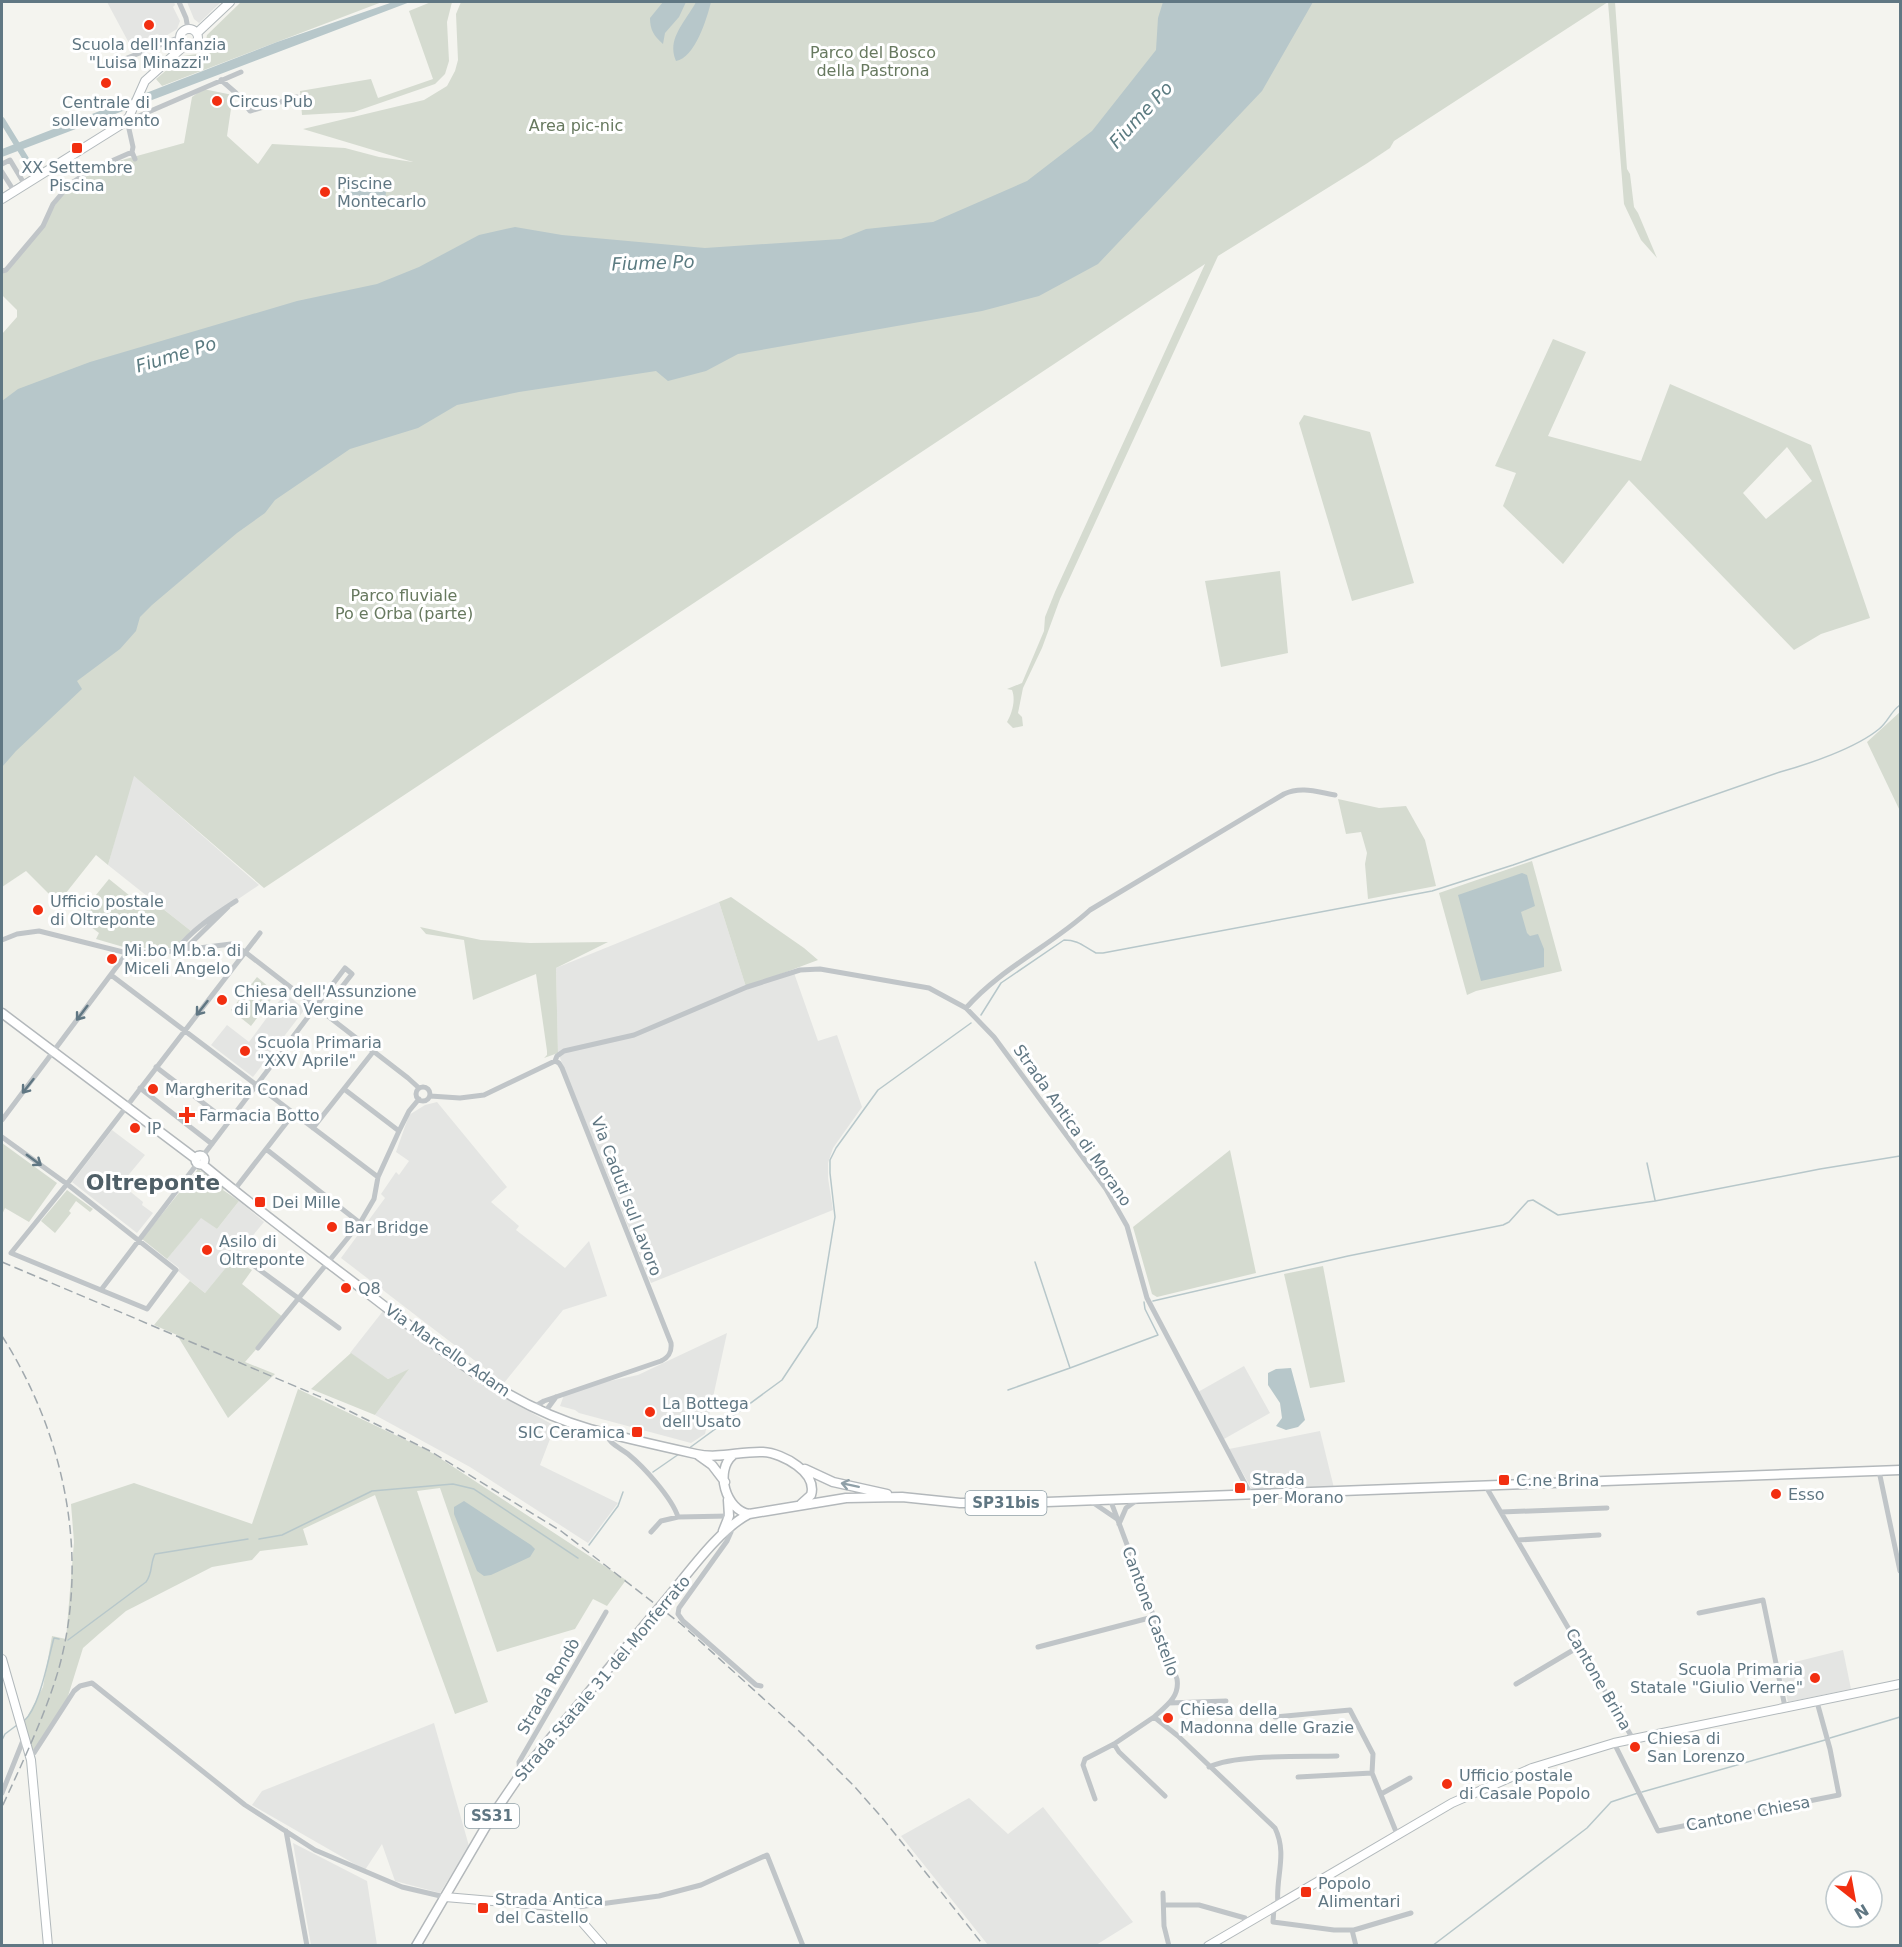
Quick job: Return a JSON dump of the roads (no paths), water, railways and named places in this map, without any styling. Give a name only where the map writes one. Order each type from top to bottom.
[{"type":"main road","name":"Via Marcello Adam","points":[[2,1013],[199,1161],[328,1263],[476,1374],[505,1393],[545,1412],[605,1432],[694,1453],[733,1455]]},
{"type":"main road","points":[[729,1521],[750,1514],[800,1504],[808,1499],[813,1486],[810,1478],[783,1458],[766,1452],[733,1455],[728,1459],[725,1467],[728,1496],[738,1510],[750,1514]]},
{"type":"main road","name":"Via Marcello Adam","points":[[694,1453],[712,1465],[725,1482]]},
{"type":"main road","name":"SP31bis","points":[[799,1468],[833,1482],[902,1497]]},
{"type":"main road","name":"SP31bis","points":[[800,1504],[846,1498],[902,1497],[975,1503],[1085,1500],[1900,1470]]},
{"type":"main road","name":"Strada Statale 31 del Monferrato","points":[[416,1946],[492,1816],[520,1775],[719,1538],[729,1521],[728,1496]]},
{"type":"street","points":[[179,2],[188,29]]},
{"type":"street","points":[[197,33],[230,2]]},
{"type":"street","points":[[102,68],[180,38],[188,29],[197,33],[199,39],[196,45],[190,48],[184,46],[180,38]]},
{"type":"street","points":[[135,159],[128,119],[138,95],[145,81],[184,46]]},
{"type":"street","points":[[2,199],[128,119],[140,116],[241,72]]},
{"type":"street","points":[[221,80],[236,93],[250,111],[297,97]]},
{"type":"street","points":[[2,271],[6,270],[43,226],[53,204],[70,184],[91,170],[132,152]]},
{"type":"street","points":[[2,164],[10,160],[25,184]]},
{"type":"street","points":[[2,172],[14,192]]},
{"type":"street","points":[[966,1008],[1009,970],[1069,929],[1090,909],[1284,794],[1293,790],[1305,789],[1335,795]]},
{"type":"street","points":[[175,951],[191,932],[212,915],[234,902],[184,950]]},
{"type":"street","points":[[2,940],[17,934],[39,931],[127,953],[175,951],[231,944],[245,952],[419,1088],[427,1088],[430,1096]]},
{"type":"street","points":[[2,1137],[67,1184],[176,1270],[147,1310],[13,1250],[67,1184],[260,933]]},
{"type":"street","points":[[2,1119],[127,953]]},
{"type":"street","points":[[101,1290],[345,968],[352,974],[341,988]]},
{"type":"street","name":"Strada Antica di Morano","points":[[555,1061],[557,1056],[564,1051],[634,1035],[747,987],[800,970],[820,969],[929,988],[966,1008],[994,1037],[1106,1189],[1127,1226],[1147,1298],[1251,1494]]},
{"type":"street","points":[[111,975],[378,1178]]},
{"type":"street","points":[[314,1128],[373,1052]]},
{"type":"street","points":[[419,1088],[416,1094],[419,1099],[425,1101],[430,1096],[460,1098],[484,1095],[555,1061]]},
{"type":"street","name":"Via Caduti sul Lavoro","points":[[534,1407],[557,1396],[661,1361],[670,1354],[672,1347],[562,1068],[555,1061]]},
{"type":"street","points":[[156,1067],[228,1122]]},
{"type":"street","points":[[140,1088],[212,1144]]},
{"type":"street","points":[[344,1089],[399,1131]]},
{"type":"street","points":[[258,1348],[360,1223],[374,1199],[378,1178],[399,1131],[419,1099]]},
{"type":"street","points":[[235,1189],[294,1113]]},
{"type":"street","points":[[266,1149],[360,1223]]},
{"type":"street","points":[[242,1257],[339,1328]]},
{"type":"street","points":[[545,1412],[557,1396]]},
{"type":"street","points":[[605,1432],[612,1444],[627,1453],[650,1474],[678,1516]]},
{"type":"street","points":[[1879,1471],[1900,1571]]},
{"type":"street","name":"Cantone Brina","points":[[1397,1834],[1452,1803],[1532,1768],[1633,1739],[1485,1485]]},
{"type":"street","points":[[1085,1500],[1099,1505],[1118,1522],[1126,1508],[1140,1497]]},
{"type":"street","name":"Cantone Castello","points":[[1110,1499],[1178,1686],[1169,1704]]},
{"type":"street","points":[[1501,1512],[1607,1508]]},
{"type":"street","points":[[651,1532],[661,1521],[678,1516],[729,1521],[731,1532],[727,1541],[679,1608],[678,1614],[683,1621],[756,1685],[761,1686]]},
{"type":"street","points":[[1518,1540],[1599,1535]]},
{"type":"street","points":[[1699,1613],[1763,1600],[1785,1707]]},
{"type":"street","name":"Strada Rondò","points":[[520,1775],[519,1762],[606,1612]]},
{"type":"street","points":[[1038,1647],[1153,1617]]},
{"type":"street","points":[[1516,1684],[1580,1646]]},
{"type":"street","points":[[2,1659],[30,1755],[48,1946]]},
{"type":"street","points":[[30,1755],[74,1691],[80,1686],[92,1683],[245,1805],[315,1850],[402,1887],[445,1897],[550,1905],[571,1910],[603,1946]]},
{"type":"street","points":[[1633,1739],[1900,1684]]},
{"type":"street","points":[[1095,1799],[1083,1765],[1085,1759],[1114,1744],[1169,1704],[1226,1701]]},
{"type":"street","name":"Cantone Chiesa","points":[[1614,1743],[1658,1830],[1839,1795],[1828,1739],[1817,1702]]},
{"type":"street","points":[[1208,1946],[1397,1834],[1372,1773],[1372,1754],[1350,1710],[1275,1717]]},
{"type":"street","points":[[1154,1717],[1178,1736],[1275,1828],[1282,1850],[1273,1922],[1334,1930],[1352,1930],[1411,1913]]},
{"type":"street","points":[[2,1793],[24,1738]]},
{"type":"street","points":[[1114,1744],[1119,1752],[1165,1796]]},
{"type":"street","points":[[1209,1767],[1215,1764],[1252,1759],[1337,1756]]},
{"type":"street","points":[[1298,1777],[1372,1773]]},
{"type":"street","points":[[1380,1794],[1410,1778]]},
{"type":"street","points":[[286,1831],[307,1946]]},
{"type":"street","points":[[571,1910],[578,1907],[659,1896],[701,1885],[767,1855],[803,1946]]},
{"type":"street","points":[[1163,1893],[1164,1926],[1169,1946]]},
{"type":"street","points":[[1164,1905],[1199,1905],[1245,1918],[1248,1922]]},
{"type":"street","points":[[1352,1930],[1356,1946]]},
{"type":"water","points":[[393,2],[410,2],[2,157],[2,149],[277,42]]},
{"type":"water","points":[[663,2],[686,2],[679,17],[665,33],[663,44],[653,32],[650,18]]},
{"type":"water","points":[[696,2],[711,2],[694,45],[689,53],[676,61],[675,38]]},
{"type":"water","name":"Fiume Po","points":[[1163,2],[1313,2],[1262,91],[1098,264],[1039,296],[982,311],[738,354],[706,371],[668,381],[656,371],[519,392],[457,405],[418,428],[350,449],[275,500],[265,513],[237,533],[152,605],[140,617],[136,631],[120,649],[77,681],[82,689],[2,767],[2,401],[18,389],[90,362],[297,301],[377,284],[419,267],[479,235],[515,227],[562,235],[705,248],[841,239],[866,229],[933,222],[1027,181],[1092,131],[1156,50],[1158,18]]},
{"type":"water","points":[[345,186],[386,190],[385,207],[344,204]]},
{"type":"water","points":[[1522,873],[1527,875],[1535,906],[1521,912],[1527,933],[1530,936],[1538,934],[1544,949],[1544,967],[1481,981],[1458,895]]},
{"type":"water","points":[[1291,1368],[1305,1420],[1298,1427],[1286,1430],[1276,1426],[1282,1418],[1280,1403],[1268,1385],[1268,1373],[1276,1369]]},
{"type":"water","points":[[464,1501],[531,1545],[535,1549],[530,1557],[491,1575],[484,1576],[477,1571],[454,1514],[454,1507]]},
{"type":"waterway","points":[[2,120],[26,159]]},
{"type":"waterway","points":[[981,1015],[1001,983],[1064,940],[1078,943],[1096,953],[1103,953],[1432,891],[1832,755],[1858,743],[1879,729],[1900,705]]},
{"type":"waterway","points":[[688,1449],[782,1380],[817,1327],[835,1217],[830,1160],[836,1148],[878,1090],[971,1023]]},
{"type":"waterway","points":[[1153,1301],[1348,1256],[1503,1225],[1509,1222],[1528,1201],[1533,1200],[1558,1215],[1655,1201],[1900,1156]]},
{"type":"waterway","points":[[1647,1163],[1655,1200]]},
{"type":"waterway","points":[[1035,1262],[1070,1368],[1158,1335],[1145,1309],[1144,1302]]},
{"type":"waterway","points":[[1008,1390],[1070,1368]]},
{"type":"waterway","points":[[653,1472],[679,1454]]},
{"type":"waterway","points":[[259,1539],[282,1535],[372,1491],[453,1484],[474,1489],[578,1558]]},
{"type":"waterway","points":[[589,1545],[618,1506],[623,1492]]},
{"type":"waterway","points":[[68,1640],[146,1582],[155,1554],[248,1539]]},
{"type":"waterway","points":[[24,1721],[30,1714],[39,1694],[54,1638],[59,1639]]},
{"type":"waterway","points":[[1830,1738],[1900,1717]]},
{"type":"waterway","points":[[2,1740],[5,1734],[17,1725]]},
{"type":"waterway","points":[[1642,1792],[1825,1740]]},
{"type":"waterway","points":[[1432,1946],[1587,1828],[1611,1802],[1638,1793]]},
{"type":"railway","points":[[2,1262],[323,1398],[430,1451],[561,1531],[681,1624],[797,1729],[854,1786],[884,1820],[984,1946]]},
{"type":"railway","points":[[2,1336],[24,1373],[55,1454],[65,1496],[71,1538],[72,1582],[68,1625],[59,1668],[40,1721],[2,1807]]},
{"type":"place","name":"Scuola dell'Infanzia \"Luisa Minazzi\"","points":[[149,25]]},
{"type":"place","name":"Centrale di sollevamento","points":[[106,83]]},
{"type":"place","name":"Circus Pub","points":[[217,101]]},
{"type":"place","name":"XX Settembre Piscina","points":[[77,148]]},
{"type":"place","name":"Piscine Montecarlo","points":[[325,192]]},
{"type":"place","name":"Ufficio postale di Oltreponte","points":[[38,910]]},
{"type":"place","name":"Mi.bo M.b.a. di Miceli Angelo","points":[[112,959]]},
{"type":"place","name":"Chiesa dell'Assunzione di Maria Vergine","points":[[222,1000]]},
{"type":"place","name":"Scuola Primaria \"XXV Aprile\"","points":[[245,1051]]},
{"type":"place","name":"Margherita Conad","points":[[153,1089]]},
{"type":"place","name":"Farmacia Botto","points":[[187,1115]]},
{"type":"place","name":"IP","points":[[135,1128]]},
{"type":"place","name":"Dei Mille","points":[[260,1202]]},
{"type":"place","name":"Bar Bridge","points":[[332,1227]]},
{"type":"place","name":"Asilo di Oltreponte","points":[[207,1250]]},
{"type":"place","name":"Q8","points":[[346,1288]]},
{"type":"place","name":"La Bottega dell'Usato","points":[[650,1412]]},
{"type":"place","name":"SIC Ceramica","points":[[637,1432]]},
{"type":"place","name":"C.ne Brina","points":[[1504,1480]]},
{"type":"place","name":"Strada per Morano","points":[[1240,1488]]},
{"type":"place","name":"Esso","points":[[1776,1494]]},
{"type":"place","name":"Scuola Primaria Statale \"Giulio Verne\"","points":[[1815,1678]]},
{"type":"place","name":"Chiesa della Madonna delle Grazie","points":[[1168,1718]]},
{"type":"place","name":"Chiesa di San Lorenzo","points":[[1635,1747]]},
{"type":"place","name":"Ufficio postale di Casale Popolo","points":[[1447,1784]]},
{"type":"place","name":"Popolo Alimentari","points":[[1306,1892]]},
{"type":"place","name":"Strada Antica del Castello","points":[[483,1908]]},
{"type":"district","name":"Oltreponte","points":[[153,1182]]},
{"type":"park label","name":"Parco del Bosco della Pastrona","points":[[873,61]]},
{"type":"park label","name":"Area pic-nic","points":[[576,125]]},
{"type":"park label","name":"Parco fluviale Po e Orba (parte)","points":[[404,604]]}]
